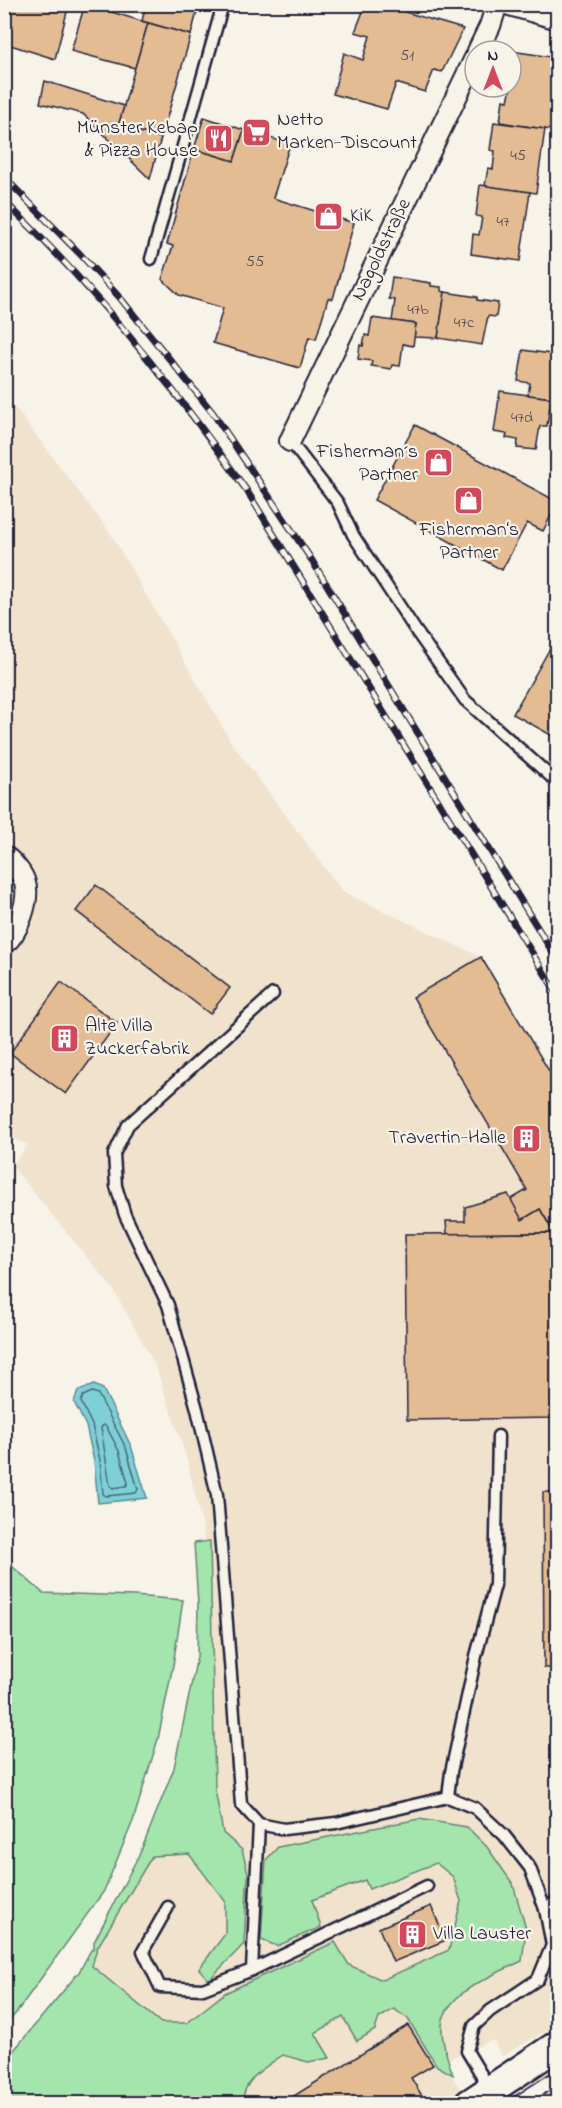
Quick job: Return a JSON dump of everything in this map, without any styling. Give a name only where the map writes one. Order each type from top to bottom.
[{"type":"main road","points":[[479,2096],[558,2044]]},
{"type":"street","points":[[484,39],[497,4]]},
{"type":"street","points":[[506,4],[558,19]]},
{"type":"street","name":"Nagoldstraße","points":[[290,441],[463,83]]},
{"type":"street","points":[[4,856],[25,882],[25,910],[9,940],[4,944]]},
{"type":"lane","points":[[151,259],[223,4]]},
{"type":"lane","points":[[290,441],[338,503],[353,535],[465,700],[558,783]]},
{"type":"lane","points":[[273,994],[128,1125],[114,1154],[116,1186],[125,1215],[168,1305],[197,1409],[217,1494],[241,1804],[259,1824],[284,1829],[336,1823],[448,1797],[475,1808],[504,1835],[530,1868],[545,1909],[552,1945],[538,1979],[490,2011],[474,2026],[467,2051],[479,2096]]},
{"type":"lane","points":[[448,1797],[451,1772],[474,1667],[495,1585],[498,1436]]},
{"type":"lane","points":[[252,1970],[259,1824]]},
{"type":"lane","points":[[168,1907],[143,1952],[160,1988],[203,1989],[252,1970],[427,1886]]},
{"type":"lane","points":[[545,1909],[558,1900]]},
{"type":"shaded area","points":[[4,393],[111,534],[231,742],[343,892],[481,957],[557,1086],[557,2025],[502,2056],[493,2040],[441,2062],[471,2103],[96,2104],[89,1966],[96,1949],[139,1877],[185,1767],[207,1582],[203,1528],[186,1456],[155,1365],[113,1289],[12,1166],[28,1145],[5,1135]]},
{"type":"green space","points":[[5,869],[12,893],[5,918]]},
{"type":"green space","points":[[210,1541],[215,1789],[223,1833],[242,1850],[248,1873],[244,1944],[209,1980],[199,1969],[225,1934],[225,1901],[189,1854],[152,1856],[97,1948],[92,1966],[161,2023],[187,2023],[225,1993],[335,1942],[349,1965],[382,1980],[449,1950],[461,1901],[453,1877],[436,1863],[369,1889],[365,1880],[312,1900],[321,1927],[277,1946],[261,1940],[266,1860],[278,1847],[419,1819],[467,1827],[487,1847],[513,1884],[526,1929],[522,1961],[473,1985],[452,2003],[445,2013],[442,2025],[443,2037],[453,2075],[437,2066],[408,2019],[394,2009],[379,2018],[375,2030],[357,2041],[343,2017],[315,2033],[330,2058],[308,2062],[283,2055],[262,2069],[250,2081],[246,2087],[243,2103],[5,2103],[5,2061],[79,1972],[94,1948],[94,1942],[141,1851],[174,1768],[197,1657],[198,1604],[194,1543]]},
{"type":"green space","points":[[5,1561],[43,1593],[183,1600],[158,1739],[133,1821],[104,1891],[5,2026]]},
{"type":"water","points":[[94,1385],[103,1389],[131,1446],[147,1498],[98,1503],[94,1461],[86,1426],[74,1402],[78,1391]]},
{"type":"building","points":[[4,4],[69,4],[55,59],[4,43]]},
{"type":"building","points":[[85,4],[148,23],[135,68],[71,51]]},
{"type":"building","points":[[146,4],[199,4],[191,35],[142,21]]},
{"type":"building","points":[[366,4],[378,4],[463,29],[442,72],[434,70],[425,92],[396,83],[387,109],[333,94],[344,53],[363,60],[370,36],[355,32]]},
{"type":"building","points":[[148,23],[191,35],[161,138],[118,126]]},
{"type":"building","points":[[523,53],[558,58],[558,75],[550,130],[500,122],[503,100],[508,101],[508,99],[523,99]]},
{"type":"building","points":[[45,81],[124,106],[118,126],[161,138],[150,179],[83,114],[40,103]]},
{"type":"building","name":"Münster Kebap & Pizza House","points":[[204,117],[244,130],[234,161],[194,149]]},
{"type":"building","points":[[494,122],[545,129],[536,193],[485,186],[488,168],[493,169],[495,151],[490,150]]},
{"type":"building","points":[[244,130],[290,144],[273,198],[354,223],[333,299],[328,298],[316,339],[309,337],[300,368],[213,343],[223,308],[179,295],[162,279],[173,246],[167,244],[194,149],[234,161]]},
{"type":"building","points":[[480,185],[530,192],[520,261],[471,254],[473,234],[479,235],[482,217],[476,216]]},
{"type":"building","points":[[392,277],[431,283],[431,286],[441,287],[441,291],[445,292],[438,338],[414,337],[416,324],[392,321],[395,300],[389,299]]},
{"type":"building","points":[[445,292],[498,303],[496,317],[488,316],[482,345],[438,338]]},
{"type":"building","points":[[372,318],[416,324],[413,346],[403,344],[400,366],[392,365],[391,369],[371,366],[372,361],[358,359],[360,345],[363,346],[365,335],[369,336]]},
{"type":"building","points":[[523,350],[558,355],[558,411],[549,410],[551,398],[528,395],[530,383],[518,381]]},
{"type":"building","points":[[500,391],[551,398],[547,426],[540,426],[536,450],[517,448],[518,440],[506,438],[507,434],[494,432]]},
{"type":"building","name":"Fisherman´s Partner","points":[[415,425],[558,502],[543,531],[527,523],[502,570],[374,500]]},
{"type":"building","points":[[558,634],[558,739],[513,714]]},
{"type":"building","points":[[96,885],[230,988],[210,1014],[76,911]]},
{"type":"building","name":"Travertin-Halle","points":[[481,957],[558,1086],[558,1239],[540,1209],[522,1220],[510,1200],[527,1190],[413,997]]},
{"type":"building","name":"Alte Villa Zuckerfabrik","points":[[61,982],[117,1023],[66,1094],[10,1053]]},
{"type":"building","points":[[508,1194],[522,1220],[540,1209],[554,1233],[447,1234],[446,1221],[465,1221],[465,1207]]},
{"type":"building","points":[[554,1233],[558,1233],[558,1668],[544,1668],[543,1492],[556,1492]]},
{"type":"building","points":[[554,1233],[556,1418],[407,1420],[405,1234]]},
{"type":"building","name":"Villa Lauster","points":[[431,1906],[446,1940],[393,1962],[379,1928]]},
{"type":"building","points":[[408,2025],[433,2065],[411,2078],[427,2104],[281,2104]]},
{"type":"tram line","points":[[503,2104],[558,2068]]},
{"type":"tram line","points":[[529,2104],[558,2085]]},
{"type":"railway","points":[[4,177],[121,299],[213,413],[311,559],[558,961]]},
{"type":"railway","points":[[4,201],[71,269],[133,340],[247,491],[558,995]]},
{"type":"place","name":"Netto Marken-Discount","points":[[256,132]]},
{"type":"place","name":"Münster Kebap & Pizza House","points":[[219,139]]},
{"type":"place","name":"KiK","points":[[329,216]]},
{"type":"place","name":"Fisherman´s Partner","points":[[439,463]]},
{"type":"place","name":"Fisherman‘s Partner","points":[[469,500]]},
{"type":"place","name":"Alte Villa Zuckerfabrik","points":[[64,1038]]},
{"type":"place","name":"Travertin-Halle","points":[[527,1138]]},
{"type":"place","name":"Villa Lauster","points":[[412,1934]]}]
